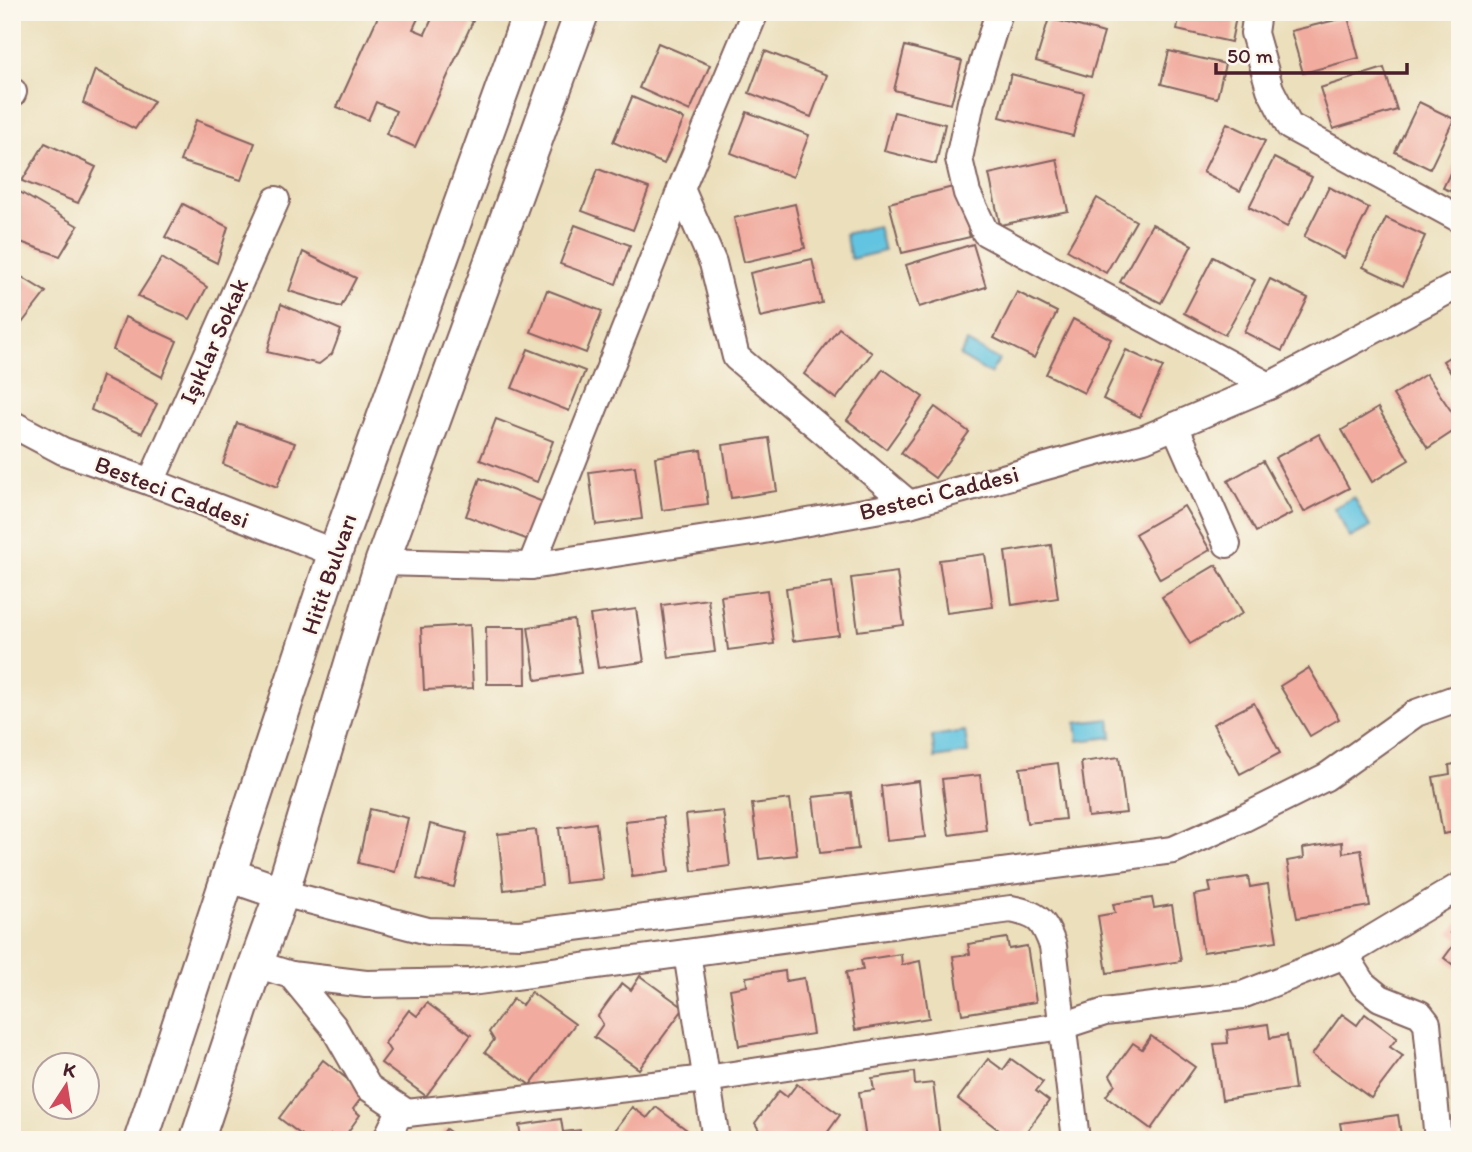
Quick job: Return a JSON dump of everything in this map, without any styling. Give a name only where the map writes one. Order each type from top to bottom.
[{"type":"street","name":"Hitit Bulvarı","points":[[141,1140],[335,553],[530,12]]},
{"type":"street","name":"Hitit Bulvarı","points":[[197,1140],[282,892],[382,562],[582,12]]},
{"type":"street","points":[[531,566],[681,189],[755,12]]},
{"type":"street","points":[[999,12],[971,102],[959,159],[967,193],[985,232],[1269,386]]},
{"type":"street","points":[[1257,12],[1254,33],[1269,89],[1289,126],[1460,219]]},
{"type":"street","points":[[681,189],[713,263],[736,357],[909,505]]},
{"type":"street","name":"Işıklar Sokak","points":[[151,482],[276,200]]},
{"type":"street","name":"Besteci Caddesi","points":[[382,562],[531,566],[752,533],[909,505],[1144,439],[1269,386],[1460,284]]},
{"type":"street","name":"Besteci Caddesi","points":[[12,424],[62,451],[151,482],[335,553]]},
{"type":"street","points":[[1175,426],[1227,544]]},
{"type":"street","points":[[335,553],[382,562]]},
{"type":"street","points":[[229,875],[282,892],[428,930],[520,934],[1173,850],[1326,777],[1416,713],[1460,697]]},
{"type":"street","points":[[386,1140],[398,1115],[407,1113],[706,1079],[1062,1026],[1105,1013],[1242,995],[1345,955],[1460,886]]},
{"type":"street","points":[[256,964],[291,975],[366,984],[471,982],[1011,909],[1031,913],[1046,926],[1053,946],[1076,1140]]},
{"type":"street","points":[[687,953],[716,1140]]},
{"type":"street","points":[[1345,955],[1364,985],[1380,998],[1420,1014],[1427,1023],[1438,1140]]},
{"type":"street","points":[[291,975],[333,1026],[368,1087],[407,1113]]},
{"type":"water","points":[[878,226],[884,251],[851,259],[845,234]]},
{"type":"water","points":[[967,342],[999,360],[990,374],[960,356]]},
{"type":"water","points":[[1354,497],[1370,527],[1350,538],[1334,508]]},
{"type":"water","points":[[1110,719],[1112,737],[1078,741],[1076,723]]},
{"type":"water","points":[[965,731],[968,753],[935,758],[932,736]]},
{"type":"building","points":[[380,12],[421,12],[413,29],[425,34],[435,12],[454,12],[473,21],[415,147],[386,134],[396,111],[376,102],[368,120],[337,107]]},
{"type":"building","points":[[1180,12],[1237,12],[1231,42],[1177,30]]},
{"type":"building","points":[[1348,17],[1359,58],[1303,73],[1291,31]]},
{"type":"building","points":[[1049,18],[1104,33],[1091,77],[1036,61]]},
{"type":"building","points":[[658,43],[710,65],[690,111],[639,88]]},
{"type":"building","points":[[905,46],[962,61],[951,104],[894,90]]},
{"type":"building","points":[[765,51],[827,75],[811,117],[749,93]]},
{"type":"building","points":[[1169,51],[1225,64],[1217,98],[1161,84]]},
{"type":"building","points":[[1384,68],[1397,110],[1333,129],[1320,88]]},
{"type":"building","points":[[95,70],[154,101],[135,129],[83,103]]},
{"type":"building","points":[[1011,74],[1084,93],[1073,136],[1000,117]]},
{"type":"building","points":[[632,97],[684,119],[664,164],[613,142]]},
{"type":"building","points":[[1419,102],[1454,119],[1430,169],[1395,152]]},
{"type":"building","points":[[747,112],[809,135],[793,177],[731,153]]},
{"type":"building","points":[[894,112],[945,124],[936,164],[884,151]]},
{"type":"building","points":[[196,120],[255,143],[241,180],[180,161]]},
{"type":"building","points":[[1227,123],[1265,141],[1240,191],[1203,172]]},
{"type":"building","points":[[45,143],[96,167],[78,203],[22,181]]},
{"type":"building","points":[[1460,152],[1460,195],[1443,188]]},
{"type":"building","points":[[1274,158],[1312,177],[1287,227],[1249,207]]},
{"type":"building","points":[[1057,159],[1068,211],[1000,225],[989,174]]},
{"type":"building","points":[[598,169],[649,188],[633,230],[582,211]]},
{"type":"building","points":[[957,186],[970,237],[902,253],[889,203]]},
{"type":"building","points":[[1329,187],[1369,208],[1344,258],[1304,237]]},
{"type":"building","points":[[18,191],[78,226],[60,256],[12,239],[12,210]]},
{"type":"building","points":[[1097,198],[1136,221],[1106,273],[1067,250]]},
{"type":"building","points":[[183,204],[228,227],[217,263],[165,237]]},
{"type":"building","points":[[795,204],[805,248],[744,262],[734,218]]},
{"type":"building","points":[[1386,218],[1425,236],[1403,286],[1363,267]]},
{"type":"building","points":[[1152,224],[1192,245],[1161,303],[1120,282]]},
{"type":"building","points":[[575,225],[630,245],[616,284],[560,264]]},
{"type":"building","points":[[973,244],[986,287],[919,307],[906,265]]},
{"type":"building","points":[[303,252],[356,278],[341,307],[289,291]]},
{"type":"building","points":[[1213,257],[1255,280],[1225,335],[1184,313]]},
{"type":"building","points":[[162,258],[207,287],[190,319],[138,296]]},
{"type":"building","points":[[812,259],[822,303],[760,317],[750,273]]},
{"type":"building","points":[[12,271],[46,292],[22,323],[12,316]]},
{"type":"building","points":[[1270,279],[1308,298],[1282,351],[1244,332]]},
{"type":"building","points":[[547,290],[602,311],[586,353],[531,332]]},
{"type":"building","points":[[1017,292],[1057,312],[1034,358],[994,338]]},
{"type":"building","points":[[281,304],[341,330],[332,354],[319,364],[267,352]]},
{"type":"building","points":[[125,317],[177,341],[162,377],[113,350]]},
{"type":"building","points":[[1073,319],[1111,339],[1084,393],[1046,374]]},
{"type":"building","points":[[839,328],[872,353],[836,399],[804,374]]},
{"type":"building","points":[[528,349],[585,371],[569,411],[512,388]]},
{"type":"building","points":[[1126,350],[1163,367],[1140,417],[1103,399]]},
{"type":"building","points":[[1460,350],[1460,387],[1443,361]]},
{"type":"building","points":[[883,369],[923,397],[886,449],[847,420]]},
{"type":"building","points":[[1426,374],[1460,424],[1460,427],[1428,448],[1393,395]]},
{"type":"building","points":[[102,376],[157,404],[142,433],[91,410]]},
{"type":"building","points":[[935,407],[969,432],[935,478],[901,453]]},
{"type":"building","points":[[1378,408],[1409,460],[1372,482],[1342,430]]},
{"type":"building","points":[[496,419],[553,441],[537,482],[480,460]]},
{"type":"building","points":[[237,423],[295,443],[277,487],[223,464]]},
{"type":"building","points":[[1319,434],[1349,488],[1304,512],[1275,458]]},
{"type":"building","points":[[769,438],[777,491],[731,498],[723,445]]},
{"type":"building","points":[[701,450],[708,504],[662,510],[655,457]]},
{"type":"building","points":[[1263,461],[1292,513],[1256,532],[1228,481]]},
{"type":"building","points":[[635,466],[642,519],[596,525],[589,472]]},
{"type":"building","points":[[480,478],[546,503],[531,541],[466,516]]},
{"type":"building","points":[[1184,506],[1210,550],[1160,579],[1135,534]]},
{"type":"building","points":[[1051,545],[1058,598],[1012,605],[1005,552]]},
{"type":"building","points":[[985,554],[993,607],[947,613],[939,560]]},
{"type":"building","points":[[1216,565],[1243,613],[1190,644],[1162,597]]},
{"type":"building","points":[[897,572],[904,625],[858,631],[851,578]]},
{"type":"building","points":[[832,582],[839,635],[793,641],[786,588]]},
{"type":"building","points":[[767,590],[774,644],[728,650],[721,596]]},
{"type":"building","points":[[708,599],[715,652],[669,658],[662,605]]},
{"type":"building","points":[[636,609],[644,662],[598,668],[590,615]]},
{"type":"building","points":[[574,620],[581,673],[536,680],[528,627]]},
{"type":"building","points":[[470,625],[473,688],[424,690],[421,628]]},
{"type":"building","points":[[486,627],[525,627],[526,684],[487,684]]},
{"type":"building","points":[[1309,668],[1339,719],[1310,736],[1280,686]]},
{"type":"building","points":[[1254,703],[1280,753],[1240,774],[1213,724]]},
{"type":"building","points":[[1119,757],[1126,813],[1088,817],[1081,762]]},
{"type":"building","points":[[1058,763],[1065,819],[1027,823],[1020,768]]},
{"type":"building","points":[[1460,763],[1460,831],[1443,834],[1433,777],[1450,774],[1449,765]]},
{"type":"building","points":[[980,775],[986,830],[949,835],[942,779]]},
{"type":"building","points":[[919,781],[925,837],[887,841],[881,786]]},
{"type":"building","points":[[851,793],[858,849],[820,853],[813,797]]},
{"type":"building","points":[[790,799],[797,855],[759,859],[752,804]]},
{"type":"building","points":[[370,809],[408,818],[395,872],[358,863]]},
{"type":"building","points":[[723,811],[730,866],[692,871],[686,815]]},
{"type":"building","points":[[663,817],[669,872],[632,877],[625,821]]},
{"type":"building","points":[[596,823],[603,879],[565,883],[559,828]]},
{"type":"building","points":[[430,824],[467,833],[454,887],[417,879]]},
{"type":"building","points":[[536,830],[542,885],[504,890],[498,834]]},
{"type":"building","points":[[1342,842],[1343,853],[1361,850],[1370,906],[1297,918],[1287,861],[1304,858],[1303,848]]},
{"type":"building","points":[[1248,877],[1250,887],[1268,884],[1277,941],[1203,952],[1194,895],[1211,892],[1209,883]]},
{"type":"building","points":[[1152,898],[1154,908],[1172,905],[1181,961],[1107,973],[1098,916],[1115,913],[1113,904]]},
{"type":"building","points":[[1460,920],[1460,970],[1444,958],[1458,939],[1450,933]]},
{"type":"building","points":[[1007,938],[1009,949],[1027,946],[1036,1002],[962,1014],[953,956],[970,954],[968,944]]},
{"type":"building","points":[[901,954],[902,965],[920,961],[929,1018],[855,1030],[846,972],[863,970],[861,960]]},
{"type":"building","points":[[785,971],[786,981],[804,978],[813,1034],[739,1046],[730,989],[747,986],[746,977]]},
{"type":"building","points":[[640,976],[684,1008],[639,1069],[594,1037],[603,1024],[598,1016],[622,983],[631,990]]},
{"type":"building","points":[[531,992],[575,1024],[530,1085],[485,1052],[494,1040],[489,1032],[513,999],[522,1005]]},
{"type":"building","points":[[427,1003],[471,1035],[426,1096],[381,1063],[390,1051],[385,1043],[409,1010],[417,1016]]},
{"type":"building","points":[[1342,1014],[1357,1025],[1365,1014],[1397,1038],[1390,1047],[1403,1056],[1371,1098],[1312,1055]]},
{"type":"building","points":[[1268,1024],[1270,1038],[1287,1035],[1295,1089],[1222,1100],[1214,1044],[1228,1043],[1227,1030]]},
{"type":"building","points":[[1151,1036],[1195,1067],[1151,1129],[1106,1096],[1115,1084],[1110,1075],[1133,1043],[1142,1049]]},
{"type":"building","points":[[988,1059],[1003,1070],[1011,1059],[1043,1082],[1036,1091],[1049,1101],[1020,1140],[1012,1140],[958,1099]]},
{"type":"building","points":[[323,1060],[365,1093],[353,1109],[360,1115],[342,1140],[331,1135],[327,1140],[308,1140],[279,1118]]},
{"type":"building","points":[[914,1072],[915,1085],[933,1083],[940,1137],[919,1140],[866,1140],[859,1092],[874,1090],[872,1078]]},
{"type":"building","points":[[797,1084],[840,1115],[822,1140],[754,1140],[760,1132],[755,1123],[779,1091],[787,1097]]},
{"type":"building","points":[[632,1107],[647,1118],[656,1107],[687,1130],[680,1140],[608,1140]]},
{"type":"building","points":[[1398,1115],[1401,1135],[1412,1133],[1413,1140],[1343,1140],[1340,1123]]},
{"type":"building","points":[[561,1119],[563,1132],[580,1130],[581,1140],[514,1138],[521,1137],[519,1125]]},
{"type":"building","points":[[446,1129],[461,1140],[438,1140]]}]
